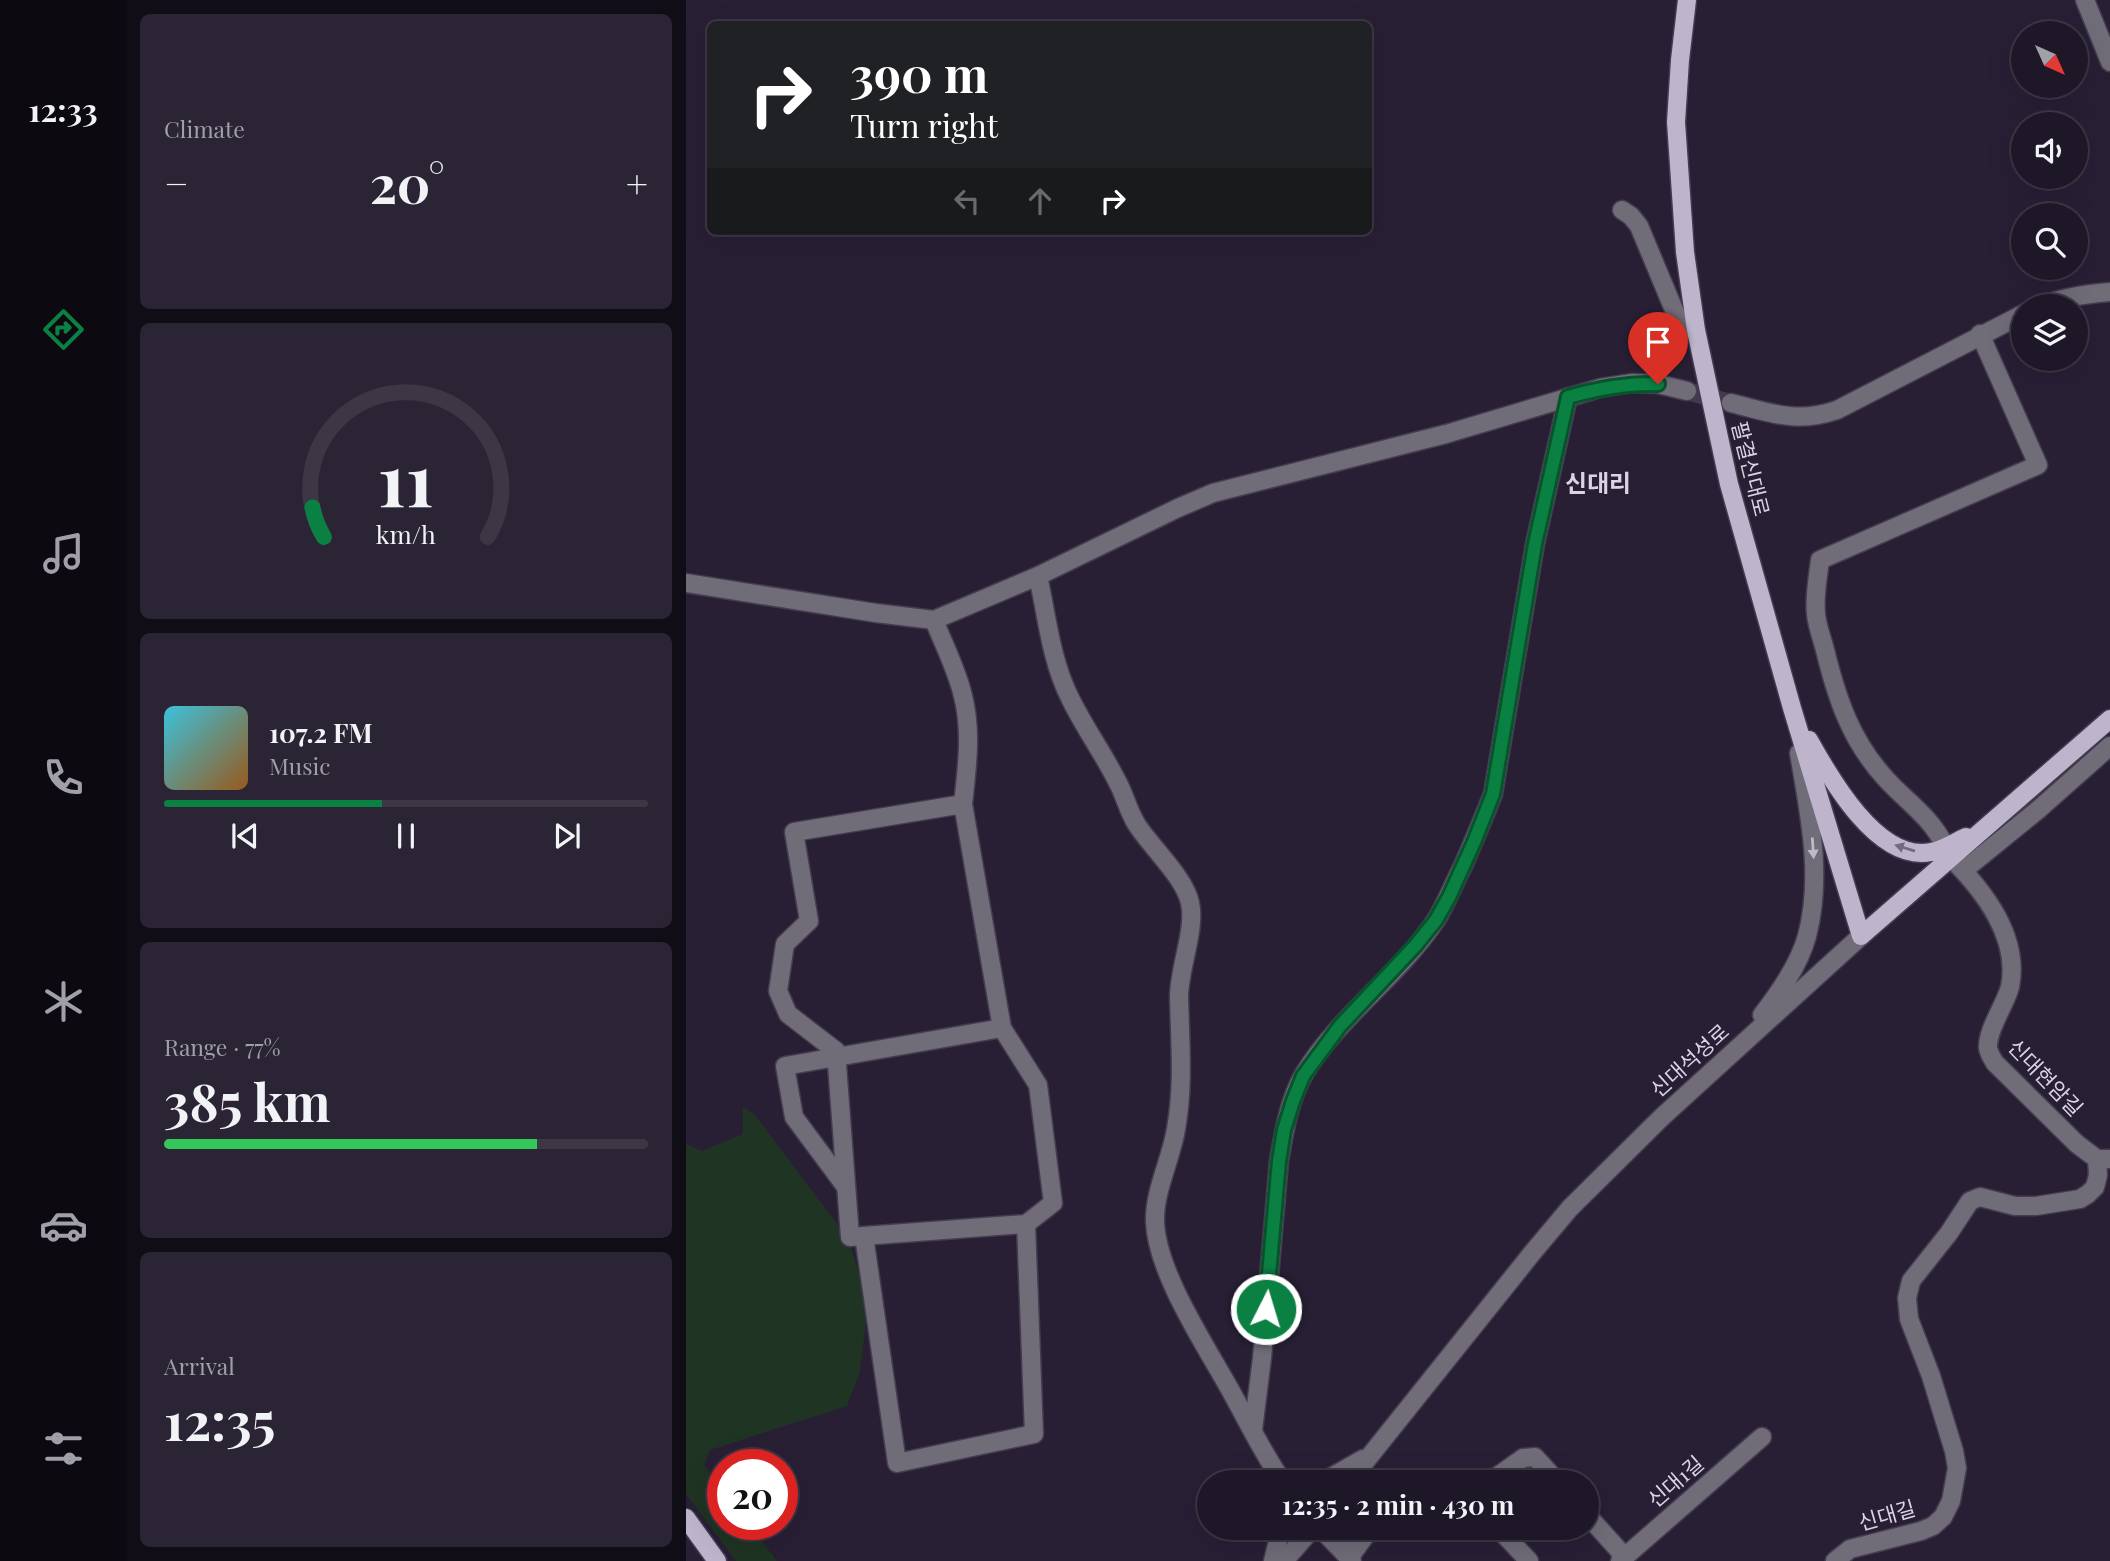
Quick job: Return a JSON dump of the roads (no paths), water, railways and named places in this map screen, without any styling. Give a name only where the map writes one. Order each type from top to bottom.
[{"type":"main road","name":"팔결신대로","points":[[1687,0],[1676,122],[1685,252],[1696,330],[1729,484],[1792,708],[1861,936]]},
{"type":"main road","points":[[1792,708],[1822,763],[1845,796],[1864,820],[1888,843],[1910,852],[1930,852],[1953,858]]},
{"type":"main road","name":"신대석성로","points":[[1861,936],[2110,719]]},
{"type":"main road","points":[[686,1518],[717,1561]]},
{"type":"street","points":[[2085,0],[2110,62]]},
{"type":"street","points":[[1622,210],[1639,226],[1682,329],[1696,330]]},
{"type":"street","points":[[2088,294],[2110,292]]},
{"type":"street","points":[[1731,403],[1797,418],[1838,410],[2011,320]]},
{"type":"street","points":[[1980,334],[2038,465],[1820,560],[1816,614],[1833,685],[1845,719],[1865,753],[1937,830],[1953,858],[2039,809],[2110,746]]},
{"type":"street","points":[[686,583],[876,614],[934,620],[1038,576],[1213,493],[1446,434],[1600,388],[1632,383],[1658,384],[1687,391]]},
{"type":"street","points":[[1253,1430],[1284,1130],[1303,1076],[1320,1050],[1436,920],[1449,897],[1493,794],[1535,544],[1568,397]]},
{"type":"street","points":[[1038,576],[1059,672],[1070,698],[1119,785],[1135,822],[1184,886],[1189,898],[1191,923],[1179,988],[1182,1059],[1180,1102],[1176,1132],[1158,1198],[1155,1221],[1162,1254],[1179,1296],[1278,1470]]},
{"type":"street","points":[[934,620],[952,663],[965,705],[968,754],[963,804],[1002,1028],[1038,1084],[1053,1203],[1026,1224],[850,1237],[836,1051],[788,1014],[778,991],[785,944],[809,921],[794,832],[963,804]]},
{"type":"street","points":[[1731,1054],[1774,1000],[1793,969],[1807,938],[1813,906],[1812,828],[1792,708]]},
{"type":"street","name":"신대현암길","points":[[1953,858],[1992,907],[2007,940],[2012,967],[2009,988],[1989,1040],[1988,1051],[1995,1063],[2077,1144],[2103,1159]]},
{"type":"street","name":"신대석성로","points":[[1359,1470],[1570,1208],[1616,1161],[1861,936]]},
{"type":"street","points":[[846,1187],[794,1116],[785,1066],[1002,1028]]},
{"type":"street","name":"신대길","points":[[1835,1561],[1850,1549],[1933,1526],[1943,1517],[1951,1502],[1957,1468],[1954,1451],[1935,1388],[1909,1319],[1907,1298],[1911,1281],[1949,1233],[1969,1200],[1980,1197],[2015,1206],[2036,1206],[2080,1199],[2095,1187],[2103,1159]]},
{"type":"street","points":[[864,1236],[897,1463],[1034,1434],[1026,1224]]},
{"type":"street","name":"신대1길","points":[[1622,1559],[1762,1437]]},
{"type":"street","points":[[1343,1470],[1371,1454]]},
{"type":"street","points":[[1506,1470],[1523,1458],[1535,1457],[1547,1470]]},
{"type":"street","points":[[1599,1531],[1622,1559]]},
{"type":"street","points":[[1273,1561],[1278,1540]]},
{"type":"street","points":[[1284,1561],[1303,1540]]},
{"type":"street","points":[[1330,1540],[1346,1560]]},
{"type":"street","points":[[1345,1540],[1346,1560]]},
{"type":"street","points":[[1346,1560],[1362,1540]]},
{"type":"street","points":[[1509,1540],[1529,1561]]},
{"type":"tunnel","points":[[1687,391],[1731,403]]},
{"type":"district","name":"신대리","points":[[1598,484]]}]
